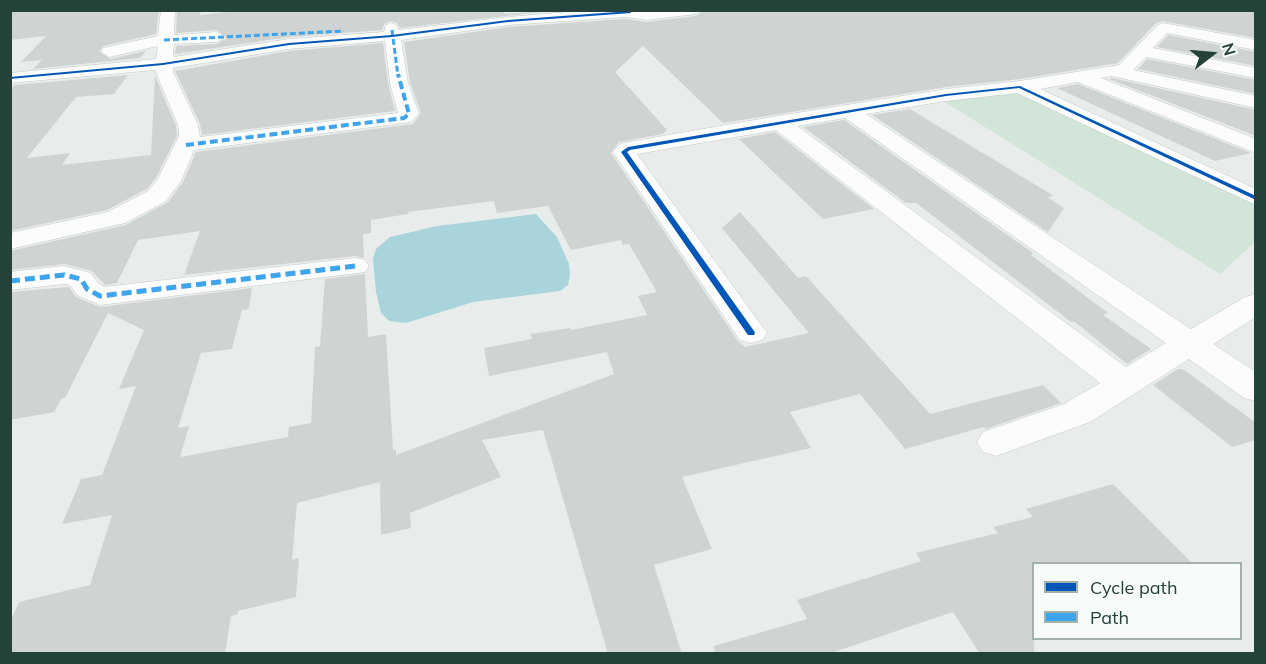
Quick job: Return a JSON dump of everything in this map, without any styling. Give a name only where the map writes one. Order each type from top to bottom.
[{"type":"street","points":[[10,241],[29,235],[107,220],[141,206],[157,196],[169,180],[190,136],[188,124],[164,72],[164,40],[168,10]]},
{"type":"street","points":[[10,69],[164,40],[392,32],[523,10]]},
{"type":"street","points":[[10,78],[163,64],[289,44],[392,32],[628,11],[647,16],[696,10]]},
{"type":"street","points":[[751,333],[624,152],[636,147],[778,122],[946,95],[1020,87],[1116,72],[1125,69],[1163,28],[1256,45]]},
{"type":"street","points":[[186,145],[404,118],[410,114],[399,83],[392,32]]},
{"type":"street","points":[[1142,51],[1256,73]]},
{"type":"street","points":[[1116,72],[1256,102]]},
{"type":"street","points":[[1080,77],[1256,147]]},
{"type":"street","points":[[1020,87],[1256,198]]},
{"type":"street","points":[[848,111],[1256,389]]},
{"type":"street","points":[[778,122],[1125,384]]},
{"type":"street","points":[[10,281],[64,275],[81,279],[87,289],[100,296],[355,266]]},
{"type":"street","points":[[996,442],[1077,413],[1256,303]]},
{"type":"green space","points":[[1021,91],[1255,204],[1255,242],[1220,274],[942,100]]},
{"type":"water","points":[[536,214],[557,237],[569,264],[568,285],[560,291],[473,302],[406,323],[389,321],[381,313],[376,292],[373,259],[376,249],[390,237],[437,226]]},
{"type":"building","points":[[10,10],[159,10],[156,34],[103,46],[99,51],[110,59],[146,51],[140,58],[33,69],[42,60],[21,62],[46,36],[10,40]]},
{"type":"building","points":[[177,10],[201,10],[200,15],[247,10],[503,10],[505,14],[558,10],[400,28],[397,23],[390,21],[384,24],[382,30],[289,37],[175,54],[176,46],[217,44],[227,38],[217,30],[176,33]]},
{"type":"building","points":[[705,10],[1256,10],[1256,38],[1162,21],[1156,23],[1118,63],[1020,79],[946,87],[723,123],[643,46],[615,72],[667,130],[663,134],[619,142],[611,153],[738,341],[745,347],[809,333],[722,228],[740,212],[798,278],[806,276],[930,414],[1043,385],[1061,403],[986,429],[984,427],[905,449],[860,394],[790,412],[811,448],[682,477],[712,549],[654,565],[682,654],[608,654],[543,430],[482,440],[501,477],[410,513],[411,528],[381,535],[380,482],[297,503],[292,560],[299,558],[296,597],[238,611],[238,614],[231,616],[225,654],[10,654],[10,622],[19,602],[90,585],[112,515],[62,524],[81,479],[102,475],[136,386],[119,389],[144,330],[108,313],[65,398],[61,399],[54,412],[10,420],[10,292],[69,287],[76,297],[100,307],[252,288],[249,309],[242,310],[232,349],[201,353],[178,428],[189,426],[180,457],[288,437],[289,427],[311,423],[315,347],[320,346],[325,279],[365,274],[368,337],[386,334],[393,450],[396,449],[396,455],[614,374],[607,352],[489,376],[484,348],[532,339],[531,334],[570,328],[571,330],[647,315],[638,296],[657,292],[629,244],[623,245],[621,240],[571,250],[548,206],[497,213],[494,201],[408,212],[408,214],[371,220],[371,233],[363,234],[364,258],[355,256],[184,275],[200,231],[138,240],[117,283],[105,285],[92,271],[65,264],[10,270],[10,251],[126,225],[168,202],[183,182],[196,152],[413,124],[421,113],[410,82],[404,42],[508,27],[625,19],[647,22],[696,16]]},
{"type":"building","points":[[1168,35],[1256,52],[1256,66],[1157,47]]},
{"type":"building","points":[[383,43],[388,83],[395,111],[202,135],[200,124],[175,71],[289,51]]},
{"type":"building","points":[[1147,59],[1256,80],[1256,94],[1138,69]]},
{"type":"building","points":[[128,75],[114,94],[76,97],[27,158],[70,153],[62,165],[151,155],[155,76],[176,126],[177,136],[156,178],[147,189],[107,210],[10,231],[10,89],[15,85]]},
{"type":"building","points":[[1109,79],[1256,110],[1256,136]]},
{"type":"building","points":[[1078,84],[1251,153],[1215,161],[1057,88]]},
{"type":"building","points":[[910,109],[1054,196],[1047,197],[1064,208],[1048,232],[872,115]]},
{"type":"building","points":[[844,120],[1033,253],[1031,255],[1108,313],[1103,315],[1151,349],[1127,364],[1075,322],[1071,322],[916,203],[906,203],[803,127]]},
{"type":"building","points":[[775,132],[874,209],[823,219],[739,139]]},
{"type":"building","points":[[1178,369],[1183,369],[1256,423],[1256,440],[1232,447],[1153,385]]},
{"type":"building","points":[[1113,484],[1191,562],[1032,562],[1034,654],[980,654],[953,612],[828,654],[715,654],[714,646],[807,619],[797,600],[921,561],[916,553],[998,533],[993,527],[1033,517],[1026,509]]},
{"type":"marked path","points":[[186,145],[404,118],[409,114],[399,83],[392,30]]},
{"type":"marked path","points":[[164,40],[344,31]]},
{"type":"marked path","points":[[10,281],[64,275],[81,279],[87,289],[100,296],[355,266]]},
{"type":"cycle path","points":[[10,78],[163,64],[289,44],[392,36],[508,21],[630,12]]},
{"type":"cycle path","points":[[751,333],[624,152],[628,149],[946,95],[1020,87],[1256,198]]}]
